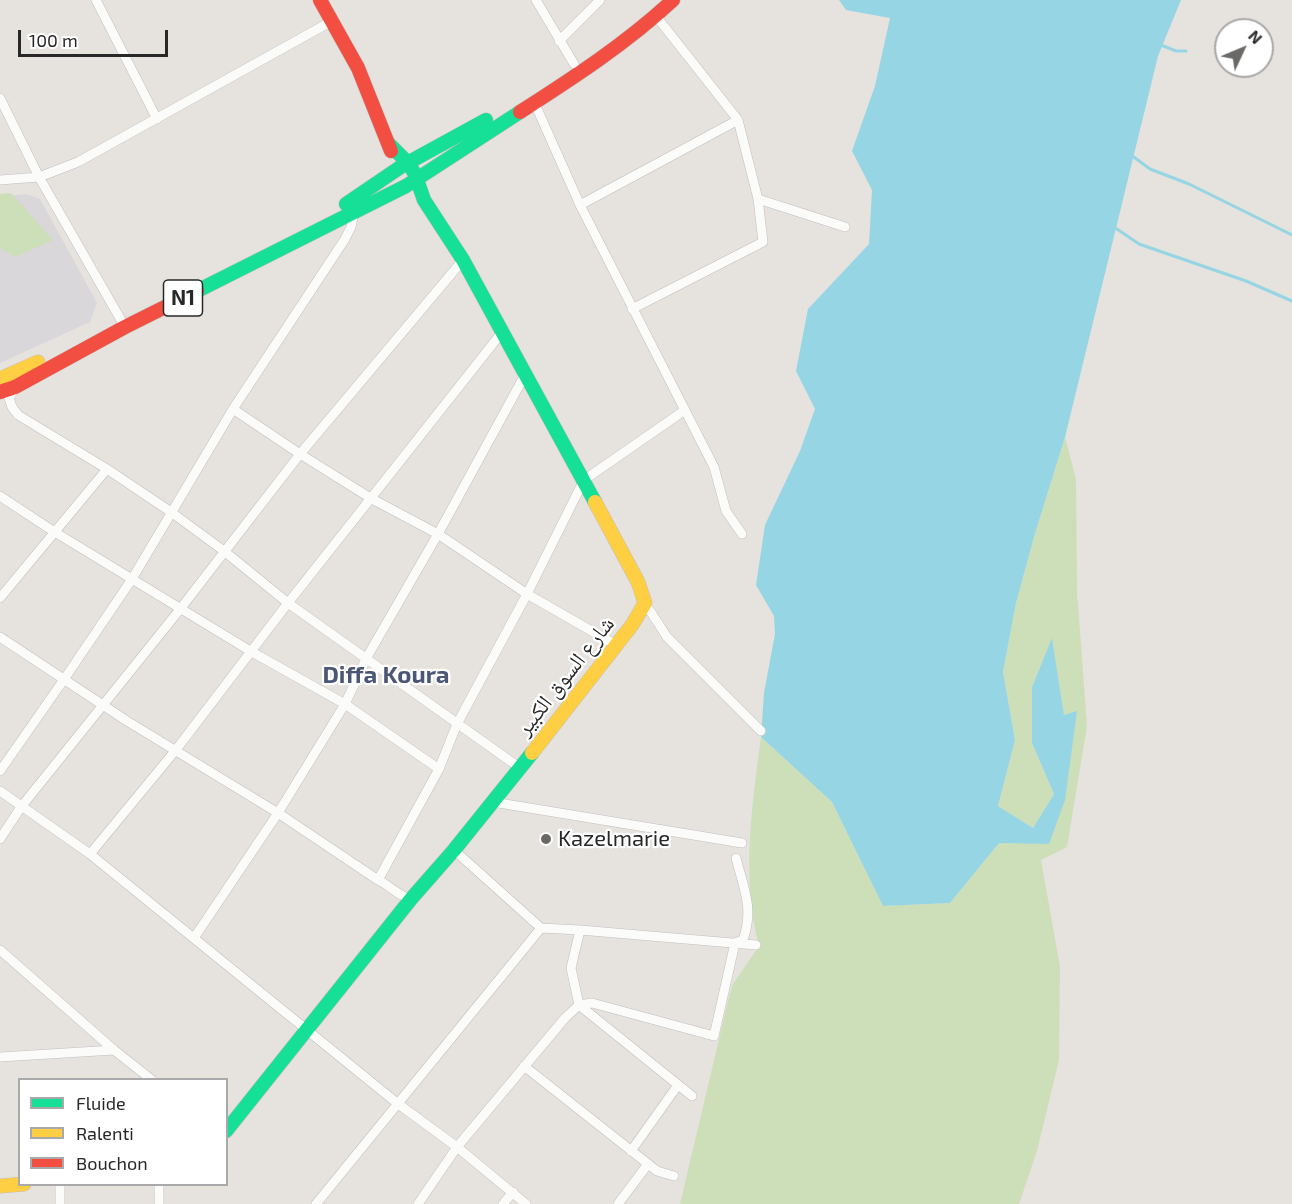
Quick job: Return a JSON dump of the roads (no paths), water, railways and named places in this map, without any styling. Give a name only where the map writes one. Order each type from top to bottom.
[{"type":"main road","points":[[320,0],[358,68],[402,167],[463,260],[503,331],[638,582],[645,603]]},
{"type":"main road","name":"N1","points":[[0,379],[215,273],[341,206],[402,167],[474,128],[574,64],[657,0]]},
{"type":"main road","name":"N1","points":[[0,392],[15,387],[125,327],[412,183],[581,73],[656,16],[673,0]]},
{"type":"main road","name":"شارع السوق الكبير","points":[[228,1129],[411,899],[520,768],[633,625],[645,603]]},
{"type":"main road","points":[[0,1186],[18,1185]]},
{"type":"street","points":[[96,0],[157,119]]},
{"type":"street","points":[[536,0],[574,64]]},
{"type":"street","points":[[559,41],[600,0]]},
{"type":"street","points":[[632,309],[763,242],[758,199],[738,120],[656,16]]},
{"type":"street","points":[[0,180],[39,177],[78,162],[332,21]]},
{"type":"street","points":[[0,99],[39,177],[122,320]]},
{"type":"street","points":[[535,104],[580,205],[714,467],[726,512],[742,534]]},
{"type":"street","points":[[580,205],[738,120]]},
{"type":"street","points":[[758,199],[845,227]]},
{"type":"street","points":[[0,771],[132,579],[233,409],[345,239],[351,227],[354,212]]},
{"type":"street","points":[[1,836],[21,807],[181,608],[300,454],[463,260]]},
{"type":"street","points":[[90,854],[176,751],[288,603],[503,331]]},
{"type":"street","points":[[194,938],[278,813],[345,704],[367,657],[438,534],[526,373]]},
{"type":"street","points":[[15,387],[9,398],[18,415],[107,469],[171,512],[288,603],[520,768]]},
{"type":"street","points":[[233,409],[372,499],[438,534],[527,594],[616,645]]},
{"type":"street","points":[[378,880],[439,769],[457,724],[527,594],[584,480],[685,410]]},
{"type":"street","points":[[0,598],[53,531],[107,469]]},
{"type":"street","points":[[0,496],[53,531],[252,652],[345,704],[439,769]]},
{"type":"street","points":[[645,603],[668,637],[761,731]]},
{"type":"street","points":[[0,637],[176,751],[278,813],[392,887],[405,898],[411,899]]},
{"type":"street","points":[[0,791],[90,854],[526,1204]]},
{"type":"street","points":[[493,802],[742,843]]},
{"type":"street","points":[[454,850],[541,928],[756,945]]},
{"type":"street","points":[[735,944],[743,940],[749,923],[748,903],[736,858]]},
{"type":"street","points":[[316,1204],[541,928]]},
{"type":"street","points":[[580,930],[571,968],[579,1005],[692,1096]]},
{"type":"street","points":[[418,1204],[457,1147],[565,1018],[579,1005],[592,1003],[714,1036],[735,944]]},
{"type":"street","points":[[0,950],[114,1050],[149,1078]]},
{"type":"street","points":[[0,1057],[114,1050]]},
{"type":"street","points":[[524,1066],[657,1171],[674,1176]]},
{"type":"street","points":[[631,1151],[678,1085]]},
{"type":"street","points":[[618,1204],[648,1164]]},
{"type":"street","points":[[60,1186],[60,1204]]},
{"type":"street","points":[[159,1186],[159,1204]]},
{"type":"street","points":[[504,1204],[513,1192]]},
{"type":"water","points":[[839,0],[1181,0],[1158,56],[1065,437],[1016,603],[1003,672],[1015,740],[998,806],[1033,828],[1054,794],[1032,743],[1032,687],[1052,638],[1064,715],[1077,711],[1065,800],[1049,844],[999,843],[950,903],[883,906],[832,802],[761,737],[764,693],[775,634],[774,616],[756,585],[765,525],[800,451],[815,409],[796,371],[808,309],[869,244],[872,190],[852,151],[875,86],[890,18],[846,10]]},
{"type":"waterway","points":[[1161,45],[1176,51],[1186,51]]},
{"type":"waterway","points":[[1131,155],[1150,169],[1189,184],[1292,235]]},
{"type":"waterway","points":[[1114,227],[1139,244],[1246,281],[1292,301]]},
{"type":"place","name":"Kazelmarie","points":[[546,839]]},
{"type":"district","name":"Diffa Koura","points":[[386,675]]}]
